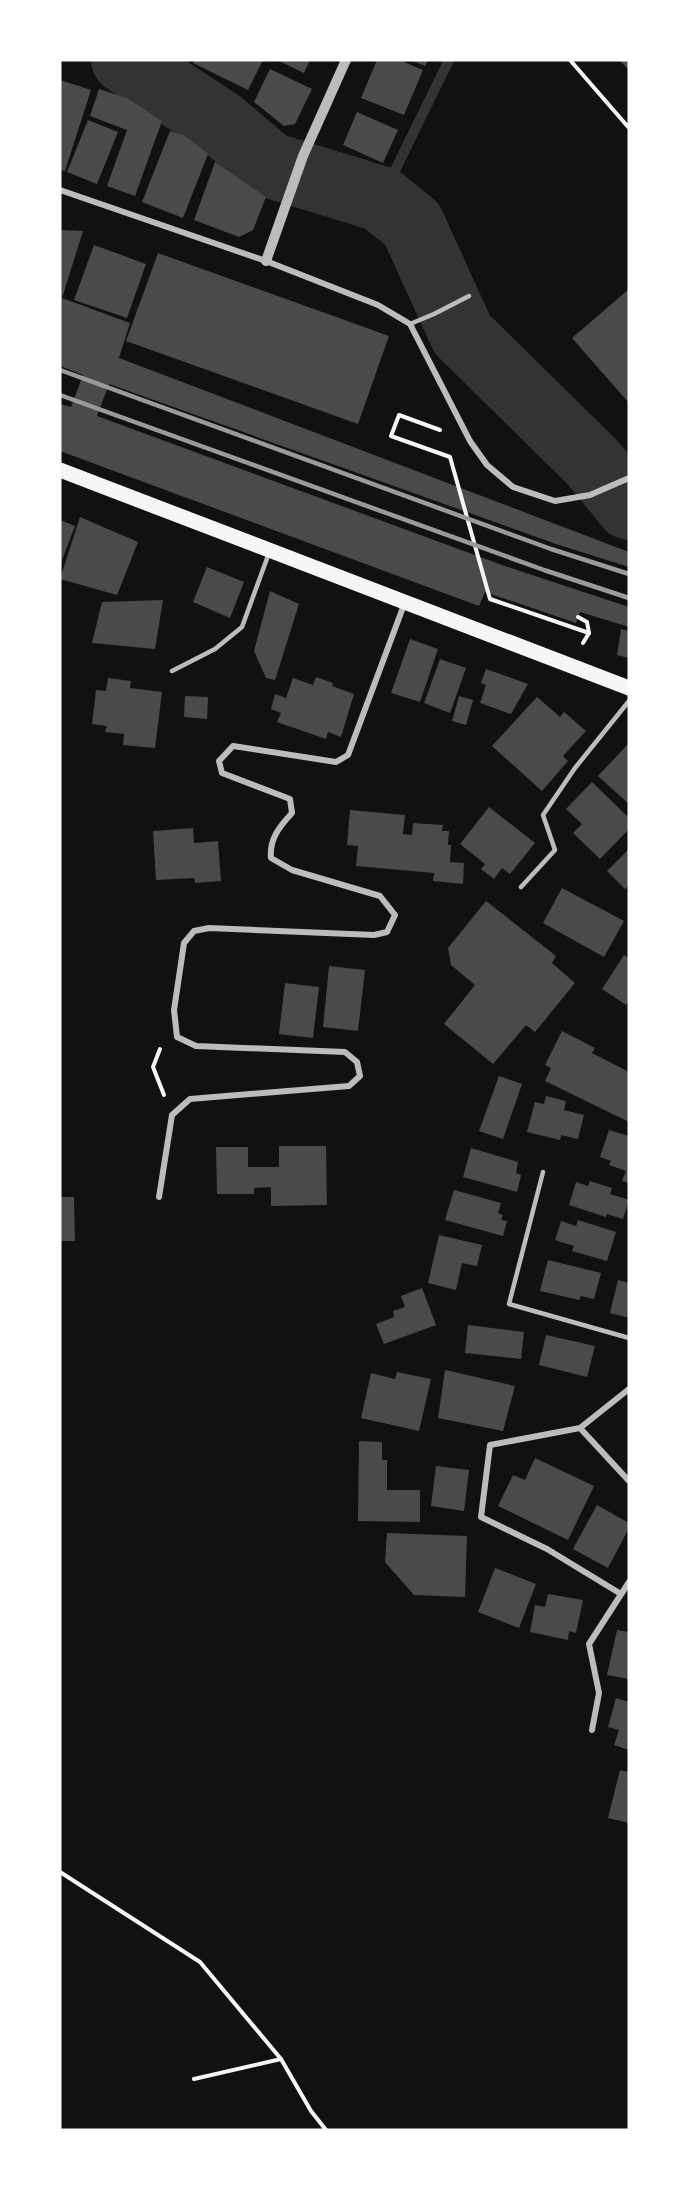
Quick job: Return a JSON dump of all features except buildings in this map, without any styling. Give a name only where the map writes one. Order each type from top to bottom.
[{"type":"main road","points":[[60,470],[629,688]]},
{"type":"street","points":[[266,261],[303,156],[346,60]]},
{"type":"street","points":[[60,190],[266,261],[378,305],[410,324],[470,441],[487,465],[513,487],[555,501],[590,495],[629,478]]},
{"type":"street","points":[[159,1197],[172,1115],[190,1099],[349,1086],[360,1076],[357,1062],[345,1052],[196,1046],[177,1037],[174,1010],[184,943],[194,931],[209,928],[374,935],[387,932],[395,915],[380,897],[292,870],[271,858],[270,845],[282,824],[292,813],[290,799],[222,773],[219,761],[233,746],[336,762],[348,755],[405,602]]},
{"type":"street","points":[[621,1594],[547,1549],[481,1517],[490,1445],[580,1428],[629,1389]]},
{"type":"street","points":[[580,1428],[629,1481]]},
{"type":"street","points":[[592,1730],[598,1693],[589,1644],[629,1582]]},
{"type":"lane","points":[[410,324],[434,315],[469,296]]},
{"type":"lane","points":[[172,671],[215,649],[242,627],[270,550]]},
{"type":"lane","points":[[521,887],[555,849],[543,814],[575,768],[629,701]]},
{"type":"lane","points":[[543,1172],[509,1304],[629,1338]]},
{"type":"path","points":[[570,60],[629,128]]},
{"type":"path","points":[[444,431],[399,415],[391,436],[450,457],[490,599],[589,633]]},
{"type":"path","points":[[578,617],[587,622],[589,633],[582,646]]},
{"type":"path","points":[[172,1115],[153,1067],[174,1010]]},
{"type":"path","points":[[60,1872],[200,1962],[280,2059],[311,2111],[326,2130]]},
{"type":"path","points":[[194,2079],[280,2059]]},
{"type":"waterway","points":[[124,60],[222,124],[270,165],[381,199],[412,224],[462,334],[593,463],[629,507]]},
{"type":"waterway","points":[[381,199],[449,60]]},
{"type":"railway","points":[[60,370],[551,549],[629,574]]},
{"type":"railway","points":[[60,395],[544,570],[629,598]]}]
